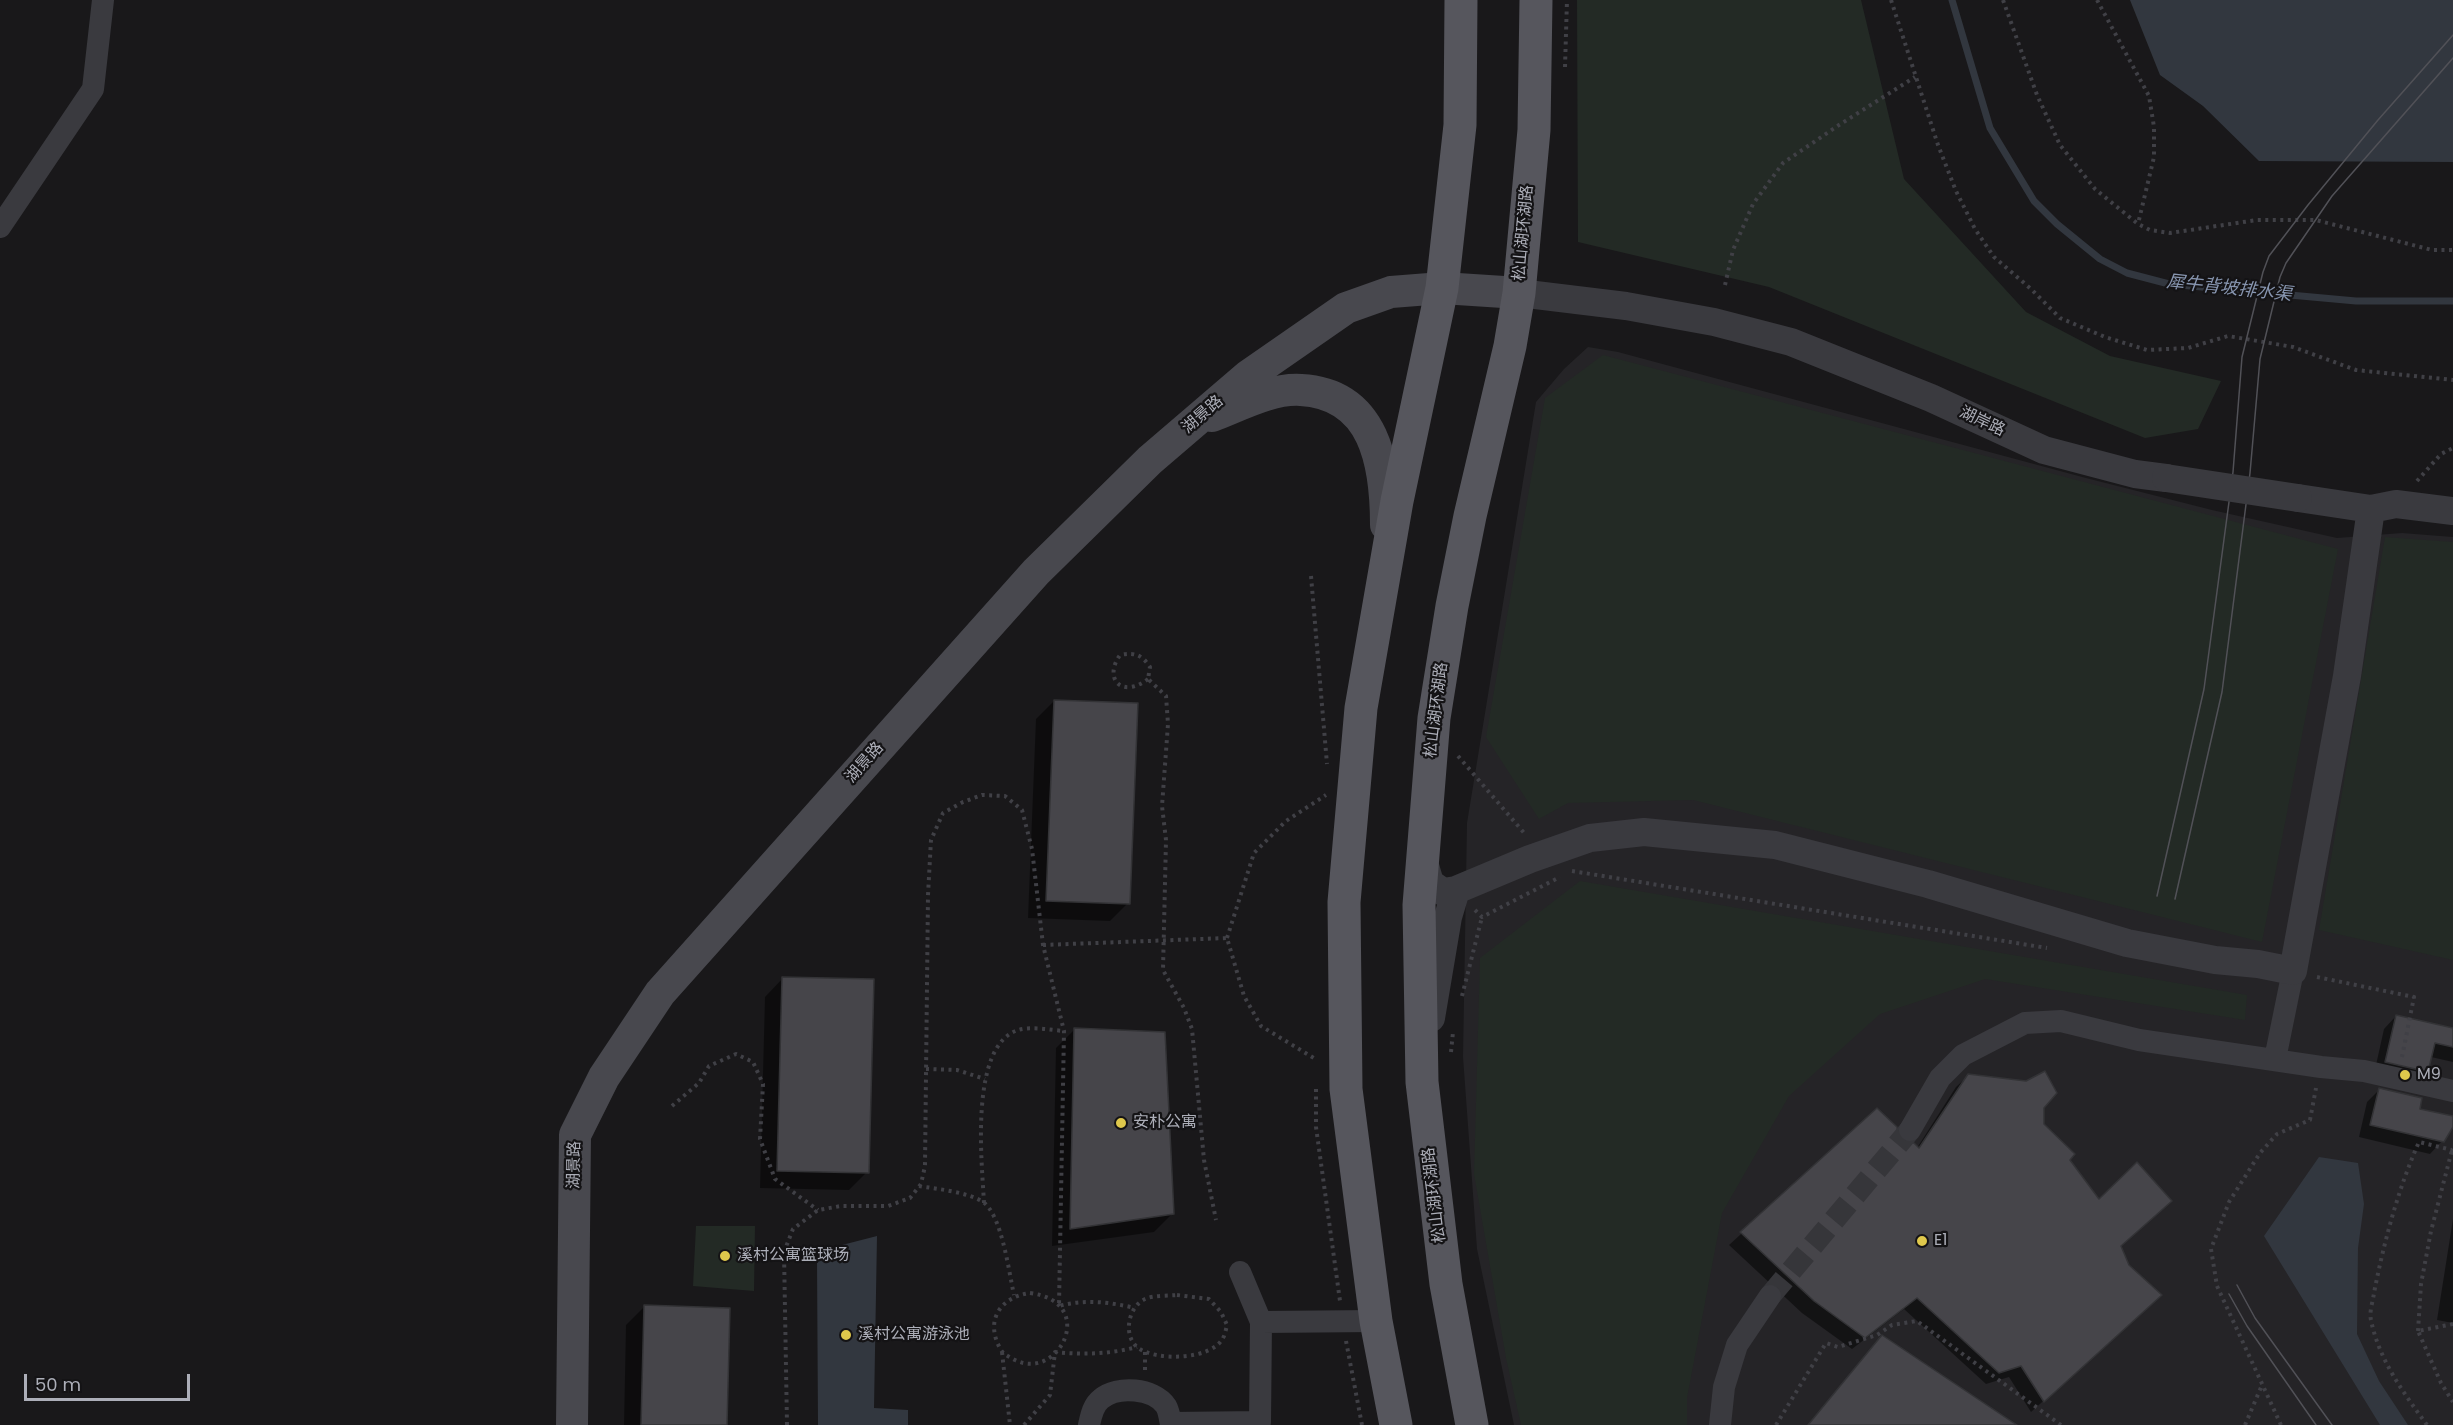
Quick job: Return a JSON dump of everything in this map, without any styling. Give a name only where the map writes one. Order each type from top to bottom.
[{"type":"main road","points":[[1396,1425],[1376,1321],[1346,1089],[1344,902],[1361,708],[1399,489],[1442,288],[1460,125],[1461,0]]},
{"type":"main road","name":"松山湖环湖路","points":[[1472,1425],[1446,1284],[1422,1082],[1419,905],[1434,718],[1452,606],[1470,516],[1510,346],[1519,293],[1534,129],[1536,0]]},
{"type":"main road","name":"湖景路","points":[[572,1425],[575,1135],[604,1077],[660,993],[1036,572],[1150,460],[1248,376],[1346,308],[1391,292],[1442,288],[1519,293]]},
{"type":"main road","points":[[1192,424],[1272,394],[1300,389],[1340,398],[1365,422],[1380,458],[1386,495],[1386,565]]},
{"type":"street","points":[[0,227],[93,88],[102,0]]},
{"type":"street","name":"湖岸路","points":[[1519,293],[1626,306],[1714,322],[1791,342],[1931,398],[2044,450],[2135,474],[2298,498],[2453,511]]},
{"type":"street","points":[[2275,1059],[2347,676],[2383,506]]},
{"type":"street","points":[[1423,859],[1430,883],[1443,892],[1466,886],[1542,854],[1590,838],[1644,832],[1774,845],[1928,884],[2127,944],[2293,971]]},
{"type":"street","points":[[1422,1082],[1448,916],[1466,886]]},
{"type":"street","points":[[1910,1130],[1941,1078],[1963,1054],[2025,1023],[2061,1021],[2139,1040],[2321,1067],[2364,1071],[2453,1090]]},
{"type":"street","points":[[1089,1425],[1095,1406],[1102,1398],[1116,1392],[1128,1391],[1144,1392],[1156,1396],[1167,1407],[1171,1424],[1260,1422],[1261,1322],[1240,1272]]},
{"type":"street","points":[[1720,1425],[1724,1387],[1737,1345],[1770,1296]]},
{"type":"street","points":[[1261,1322],[1376,1321]]},
{"type":"path","points":[[1891,0],[1949,173],[1975,229],[1994,257],[2060,318],[2147,350],[2188,348],[2228,336],[2293,347],[2356,370],[2453,380]]},
{"type":"path","points":[[2003,0],[2037,95],[2061,145],[2095,189],[2138,225],[2150,230],[2170,233],[2257,220],[2316,220],[2432,250],[2453,250]]},
{"type":"path","points":[[2097,0],[2149,96],[2154,127],[2154,157],[2138,225]]},
{"type":"path","points":[[1725,285],[1733,250],[1753,204],[1784,163],[1839,124],[1915,77]]},
{"type":"path","points":[[2383,506],[2442,454],[2453,448]]},
{"type":"path","points":[[1131,653],[1143,657],[1150,667],[1148,679],[1136,688],[1126,688],[1118,684],[1114,675],[1115,663],[1120,655],[1131,653]]},
{"type":"path","points":[[1148,679],[1166,696],[1168,724],[1162,806],[1166,840],[1163,970],[1185,1008],[1192,1029],[1204,1160],[1216,1220]]},
{"type":"path","points":[[1452,761],[1454,751],[1542,854],[1572,871],[2054,949]]},
{"type":"path","points":[[1317,1060],[1261,1026],[1244,996],[1227,938],[1254,853],[1286,821],[1329,793]]},
{"type":"path","points":[[787,1425],[784,1252],[794,1230],[818,1210],[841,1206],[888,1206],[910,1198],[919,1186],[925,1166],[927,895],[931,840],[943,813],[982,795],[1005,796],[1022,810],[1032,849],[1043,945],[1064,1031],[1059,1306]]},
{"type":"path","points":[[1482,917],[1572,871]]},
{"type":"path","points":[[1460,1003],[1482,917],[1466,886]]},
{"type":"path","points":[[1043,945],[1227,938]]},
{"type":"path","points":[[2293,971],[2414,997],[2398,1079]]},
{"type":"path","points":[[1450,1059],[1455,1025]]},
{"type":"path","points":[[1014,1295],[1000,1228],[984,1203],[981,1123],[985,1079],[997,1046],[1017,1030],[1064,1031]]},
{"type":"path","points":[[672,1106],[699,1083],[709,1066],[736,1054],[753,1062],[763,1084],[760,1139],[775,1179],[818,1210]]},
{"type":"path","points":[[2282,1425],[2217,1286],[2211,1249],[2229,1202],[2260,1153],[2277,1134],[2310,1120],[2321,1067]]},
{"type":"path","points":[[926,1069],[957,1070],[985,1079]]},
{"type":"path","points":[[2427,1425],[2381,1356],[2370,1317],[2378,1273],[2392,1221],[2410,1162],[2419,1142],[2452,1149],[2431,1231],[2421,1284],[2418,1331],[2441,1383],[2453,1402]]},
{"type":"path","points":[[919,1186],[959,1194],[984,1203]]},
{"type":"path","points":[[1002,1352],[1024,1364],[1044,1362],[1056,1353],[1065,1341],[1067,1325],[1065,1311],[1045,1295],[1030,1293],[1014,1295],[1001,1307],[993,1322],[995,1337],[1002,1352],[1011,1425]]},
{"type":"path","points":[[1177,1295],[1209,1299],[1221,1312],[1227,1325],[1223,1340],[1207,1351],[1194,1356],[1150,1353],[1137,1347],[1130,1336],[1129,1321],[1135,1308],[1144,1299],[1177,1295]]},
{"type":"path","points":[[1059,1306],[1074,1302],[1095,1302],[1135,1308]]},
{"type":"path","points":[[1776,1425],[1826,1343],[1838,1347],[1877,1335],[1892,1325],[1917,1321],[2061,1425]]},
{"type":"path","points":[[1342,1322],[1362,1425]]},
{"type":"path","points":[[2418,1331],[2453,1324]]},
{"type":"path","points":[[1056,1353],[1087,1354],[1122,1351],[1137,1347]]},
{"type":"path","points":[[1024,1425],[1050,1395],[1056,1353]]},
{"type":"path","points":[[2245,1425],[2263,1384]]},
{"type":"shaded area","points":[[1577,0],[1861,0],[1904,179],[2026,312],[2110,356],[2221,381],[2198,429],[2145,438],[1769,287],[1578,242]]},
{"type":"shaded area","points":[[2130,0],[2453,0],[2453,162],[2259,161],[2203,106],[2160,75]]},
{"type":"shaded area","points":[[1588,347],[1618,352],[2086,478],[2212,510],[2337,538],[2402,533],[2453,537],[2453,1425],[1514,1425],[1477,1249],[1463,1057],[1467,823],[1536,402],[1564,369]]},
{"type":"shaded area","points":[[1603,355],[2338,549],[2262,942],[1693,800],[1568,803],[1539,819],[1486,737],[1545,398]]},
{"type":"shaded area","points":[[2385,537],[2453,542],[2453,960],[2319,930]]},
{"type":"shaded area","points":[[1580,881],[2247,995],[2245,1020],[1985,979],[1880,1014],[1789,1096],[1722,1213],[1687,1398],[1687,1425],[1521,1425],[1506,1358],[1474,1174],[1480,958]]},
{"type":"shaded area","points":[[2319,1157],[2358,1163],[2364,1204],[2358,1248],[2357,1334],[2379,1381],[2408,1425],[2380,1425],[2264,1236]]},
{"type":"shaded area","name":"溪村公寓篮球场","points":[[696,1226],[755,1226],[754,1291],[693,1286]]},
{"type":"shaded area","name":"溪村公寓游泳池","points":[[877,1236],[874,1408],[908,1410],[908,1425],[818,1425],[817,1261],[842,1245]]},
{"type":"building","points":[[1054,700],[1138,703],[1130,904],[1046,901]]},
{"type":"building","points":[[782,977],[874,979],[869,1173],[777,1171]]},
{"type":"building","points":[[2396,1015],[2453,1028],[2453,1047],[2435,1043],[2428,1072],[2385,1062]]},
{"type":"building","name":"安朴公寓","points":[[1074,1028],[1165,1032],[1174,1214],[1070,1229]]},
{"type":"building","name":"E1","points":[[2045,1071],[2057,1093],[2044,1108],[2044,1124],[2075,1154],[2070,1160],[2099,1199],[2137,1162],[2172,1201],[2121,1246],[2129,1265],[2162,1295],[2044,1402],[2021,1366],[1999,1373],[1917,1298],[1865,1338],[1814,1301],[1740,1232],[1877,1108],[1897,1127],[1898,1136],[1903,1141],[1914,1143],[1919,1148],[1968,1074],[2026,1081]]},
{"type":"building","points":[[2379,1088],[2422,1098],[2420,1109],[2453,1116],[2453,1127],[2444,1142],[2370,1125]]},
{"type":"building","points":[[644,1305],[730,1308],[727,1425],[641,1425]]},
{"type":"building","points":[[1882,1335],[2017,1425],[1808,1425]]},
{"type":"waterway","name":"犀牛背坡排水渠","points":[[1952,0],[1990,128],[2034,201],[2057,224],[2100,259],[2127,273],[2169,284],[2356,301],[2453,301]]},
{"type":"tunnel","points":[[1770,1296],[1910,1130]]},
{"type":"tram line","points":[[2157,896],[2204,689],[2233,472],[2242,357],[2263,272],[2269,256],[2308,205],[2378,120],[2453,35]]},
{"type":"tram line","points":[[2175,899],[2222,692],[2250,473],[2260,359],[2280,277],[2286,263],[2332,196],[2453,58]]},
{"type":"tram line","points":[[2237,1285],[2255,1318],[2332,1425]]},
{"type":"tram line","points":[[2229,1294],[2247,1326],[2316,1425]]},
{"type":"place","name":"M9","points":[[2405,1075]]},
{"type":"place","name":"安朴公寓","points":[[1121,1123]]},
{"type":"place","name":"E1","points":[[1922,1241]]},
{"type":"place","name":"溪村公寓篮球场","points":[[725,1256]]},
{"type":"place","name":"溪村公寓游泳池","points":[[846,1335]]}]
